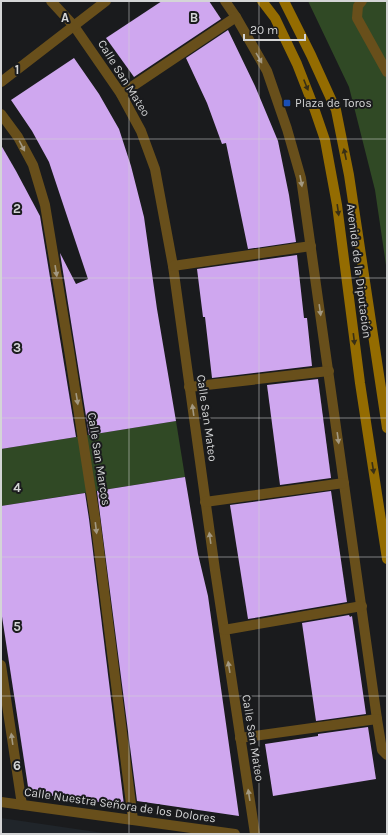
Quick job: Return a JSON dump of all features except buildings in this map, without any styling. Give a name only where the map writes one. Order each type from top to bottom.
[{"type":"main road","name":"Avenida de la Diputación","points":[[262,1],[275,18],[297,64],[325,140],[337,205],[360,383],[387,559]]},
{"type":"main road","name":"Avenida de la Diputación","points":[[284,1],[336,110],[349,175],[387,428]]},
{"type":"street","name":"Calle San Mateo","points":[[51,1],[74,26],[121,94],[142,131],[155,169],[173,266],[205,502],[254,834]]},
{"type":"street","points":[[1,82],[106,1]]},
{"type":"street","points":[[225,1],[236,17],[267,71],[287,129],[301,178],[377,719],[382,750],[387,755]]},
{"type":"street","points":[[362,1],[358,6],[358,18],[387,72]]},
{"type":"street","points":[[121,94],[236,17]]},
{"type":"street","name":"Calle San Marcos","points":[[1,114],[18,137],[33,165],[45,205],[70,350],[95,518],[133,820]]},
{"type":"street","points":[[173,266],[311,246]]},
{"type":"street","points":[[190,387],[329,371]]},
{"type":"street","points":[[205,502],[344,483]]},
{"type":"street","points":[[224,630],[362,606]]},
{"type":"street","points":[[1,665],[22,805]]},
{"type":"street","points":[[240,738],[377,719]]},
{"type":"street","name":"Calle Nuestra Señora de los Dolores","points":[[1,802],[235,834]]},
{"type":"shaded area","points":[[1,818],[110,834],[1,834]]},
{"type":"green space","points":[[308,1],[387,1],[387,272],[375,190],[349,87]]},
{"type":"green space","points":[[176,421],[185,477],[1,506],[1,449]]},
{"type":"place","name":"Plaza de Toros","points":[[287,103]]}]
